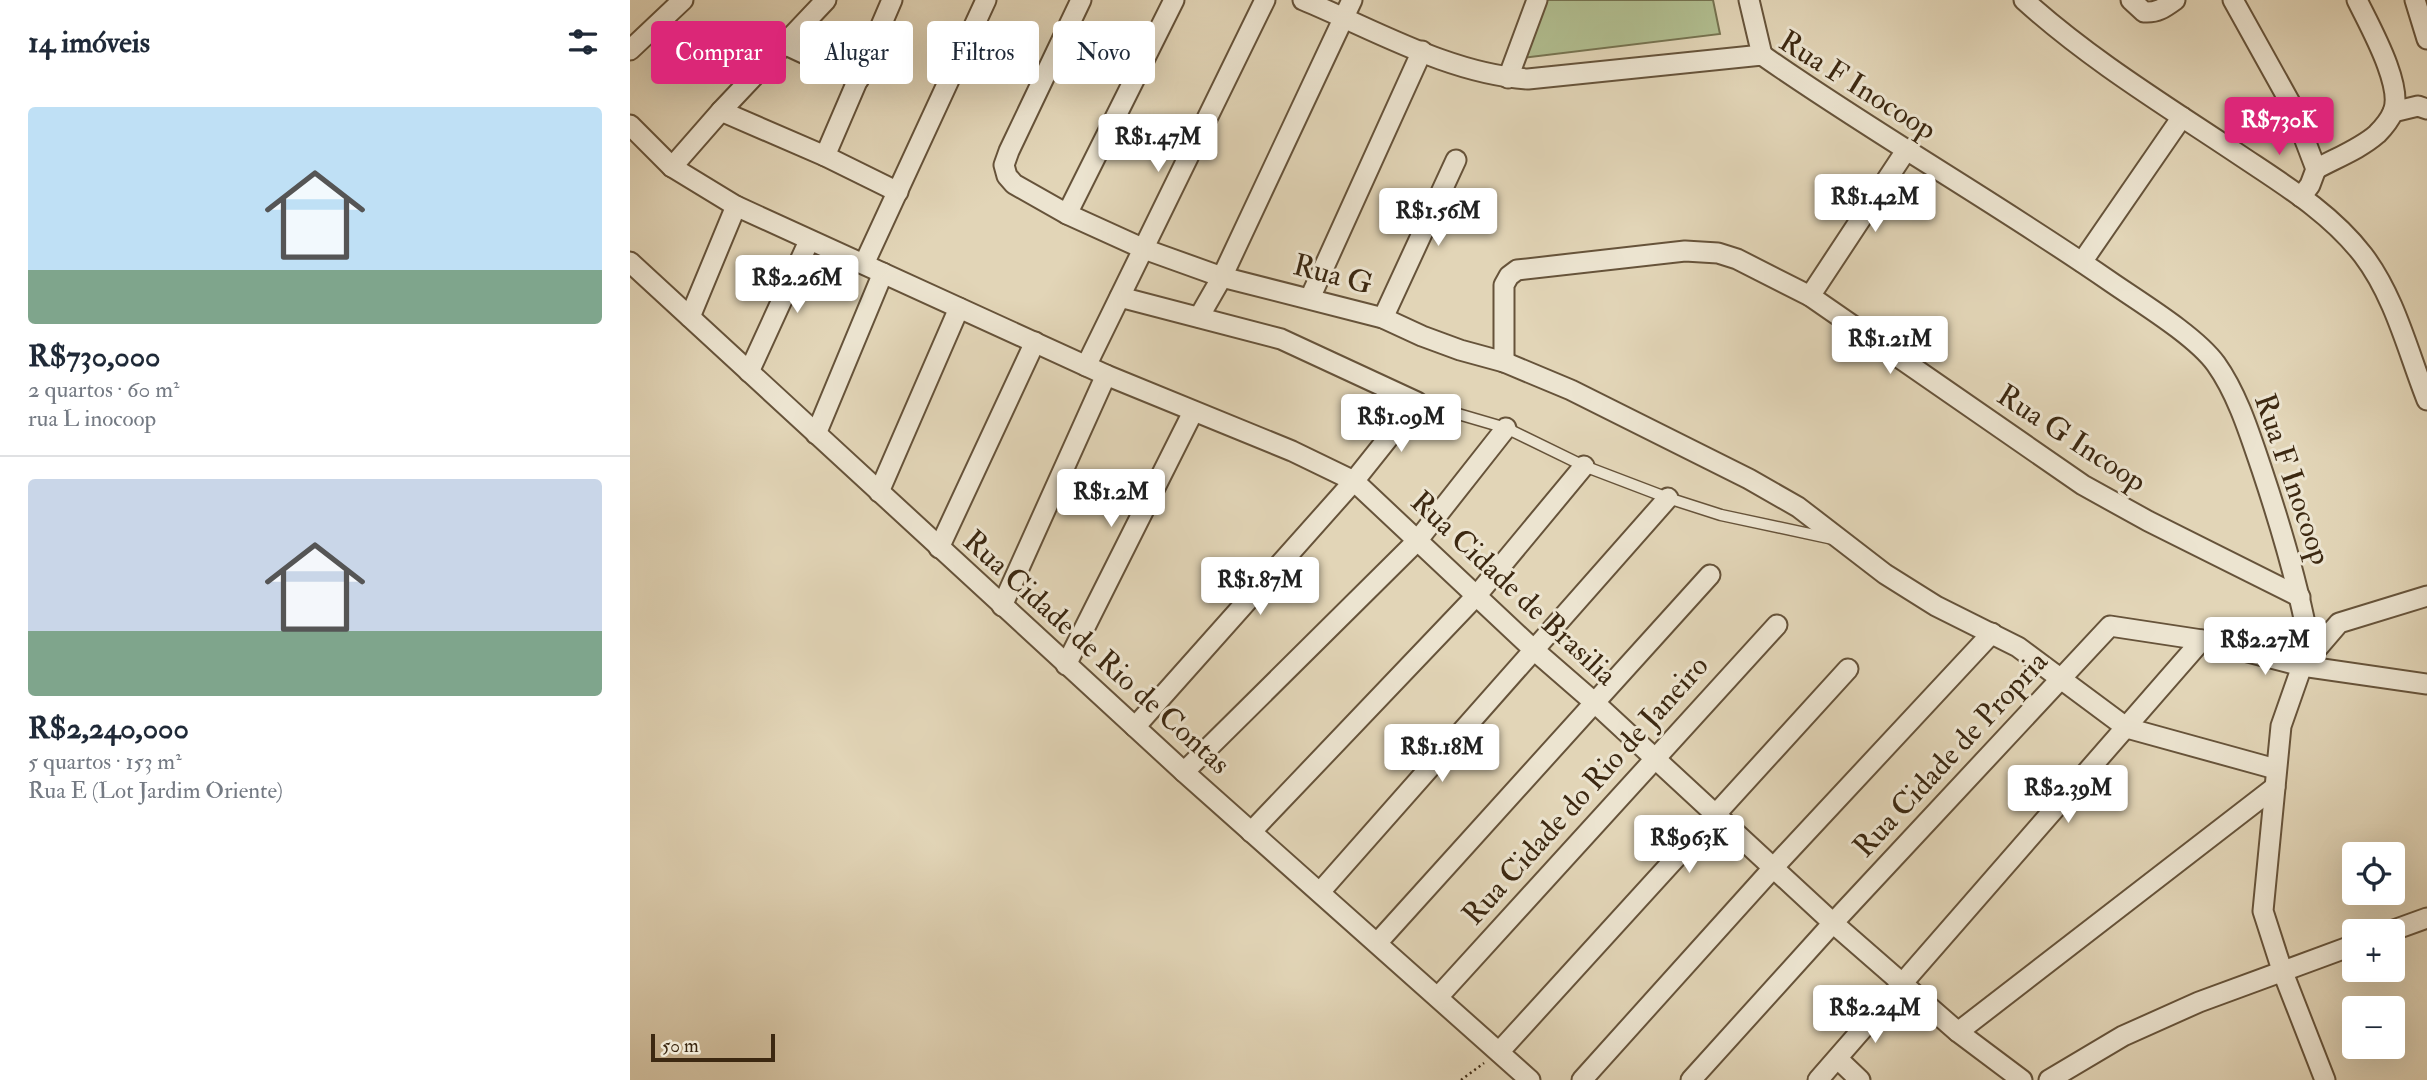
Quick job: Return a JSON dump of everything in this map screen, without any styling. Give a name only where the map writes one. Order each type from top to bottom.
[{"type":"street","points":[[630,50],[682,0]]},
{"type":"street","points":[[800,52],[786,45],[826,0]]},
{"type":"street","points":[[883,21],[892,0]]},
{"type":"street","points":[[864,264],[986,0]]},
{"type":"street","name":"Rua G","points":[[1081,0],[1004,164],[1007,176],[1014,184],[1067,214],[1144,249],[1222,277],[1383,318],[1460,350],[1504,362],[1572,390],[1749,479],[1798,507],[1840,541],[1936,607],[2018,647],[2127,728]]},
{"type":"street","points":[[1067,214],[1174,0]]},
{"type":"street","points":[[1086,366],[1265,0]]},
{"type":"street","name":"Rua F Inocoop","points":[[1303,0],[1348,9],[1422,51],[1481,72],[1508,78],[1528,79],[1762,55],[2082,262],[2164,319],[2215,362],[2232,390],[2254,446],[2288,548],[2307,633]]},
{"type":"street","points":[[1508,78],[1537,0]]},
{"type":"street","points":[[1749,0],[1762,55]]},
{"type":"street","points":[[2024,0],[2061,33],[2301,197],[2340,227],[2365,257],[2392,305],[2427,400]]},
{"type":"street","points":[[2132,0],[2144,12],[2160,11],[2175,0]]},
{"type":"street","points":[[2233,0],[2292,106],[2316,169]]},
{"type":"street","points":[[2301,197],[2310,185],[2316,169],[2377,133],[2393,112],[2395,99],[2387,64],[2357,0]]},
{"type":"street","points":[[2415,0],[2427,39]]},
{"type":"street","points":[[1199,317],[1222,277],[1348,9]]},
{"type":"street","points":[[1310,298],[1422,51]]},
{"type":"street","points":[[672,167],[748,84]]},
{"type":"street","points":[[825,156],[857,84]]},
{"type":"street","points":[[2393,112],[2418,106],[2427,109]]},
{"type":"street","points":[[721,111],[825,156],[898,192]]},
{"type":"street","points":[[2082,262],[2182,117]]},
{"type":"street","name":"Rua Cidade de Brasilia","points":[[630,125],[672,167],[736,206],[1106,375],[1292,452],[1354,481],[1534,650],[1901,984],[1958,1032],[2022,1080]]},
{"type":"street","points":[[1810,296],[1907,149]]},
{"type":"street","points":[[1383,318],[1456,160]]},
{"type":"street","points":[[690,317],[736,206]]},
{"type":"street","points":[[749,372],[809,241]]},
{"type":"street","name":"Rua G Incoop","points":[[1504,362],[1504,285],[1509,276],[1517,270],[1685,251],[1718,253],[1737,259],[1810,296],[2082,485],[2300,597]]},
{"type":"street","name":"Rua Cidade de Rio de Contas","points":[[630,262],[1184,772],[1530,1080]]},
{"type":"street","points":[[816,434],[883,273]]},
{"type":"street","points":[[1120,297],[1281,339],[1417,402],[1354,481],[1135,727]]},
{"type":"street","points":[[879,492],[959,308]]},
{"type":"street","points":[[939,548],[1035,342]]},
{"type":"street","points":[[1002,606],[1106,375]]},
{"type":"street","points":[[1066,664],[1193,412]]},
{"type":"street","points":[[1184,772],[1416,541],[1506,428]]},
{"type":"street","points":[[1251,832],[1477,595],[1584,466]]},
{"type":"street","points":[[1320,892],[1668,498]]},
{"type":"street","points":[[1378,942],[1710,575]]},
{"type":"street","points":[[2325,1080],[2263,911],[2273,778],[2281,726],[2302,666],[2339,623],[2427,596]]},
{"type":"street","name":"Rua Cidade do Rio de Janeiro","points":[[1438,997],[1777,625]]},
{"type":"street","name":"Rua Cidade de Propria","points":[[1690,1080],[2110,625],[2202,639]]},
{"type":"street","points":[[1581,1080],[1773,868],[1992,634]]},
{"type":"street","points":[[1818,1080],[2202,639],[2302,666],[2427,684]]},
{"type":"street","points":[[1499,1052],[1848,669]]},
{"type":"street","points":[[2127,728],[2273,778]]},
{"type":"street","points":[[1958,1032],[2273,778]]},
{"type":"street","points":[[2405,926],[2427,918]]},
{"type":"street","points":[[2049,1080],[2123,1036],[2199,1002],[2342,948]]},
{"type":"street","points":[[1838,1059],[1860,1080]]},
{"type":"lane","points":[[1417,402],[1506,428],[1584,466],[1668,498],[1721,515],[1840,541]]},
{"type":"path","points":[[1461,1080],[1499,1052]]},
{"type":"green space","points":[[1541,0],[1713,0],[1720,34],[1522,58]]}]
